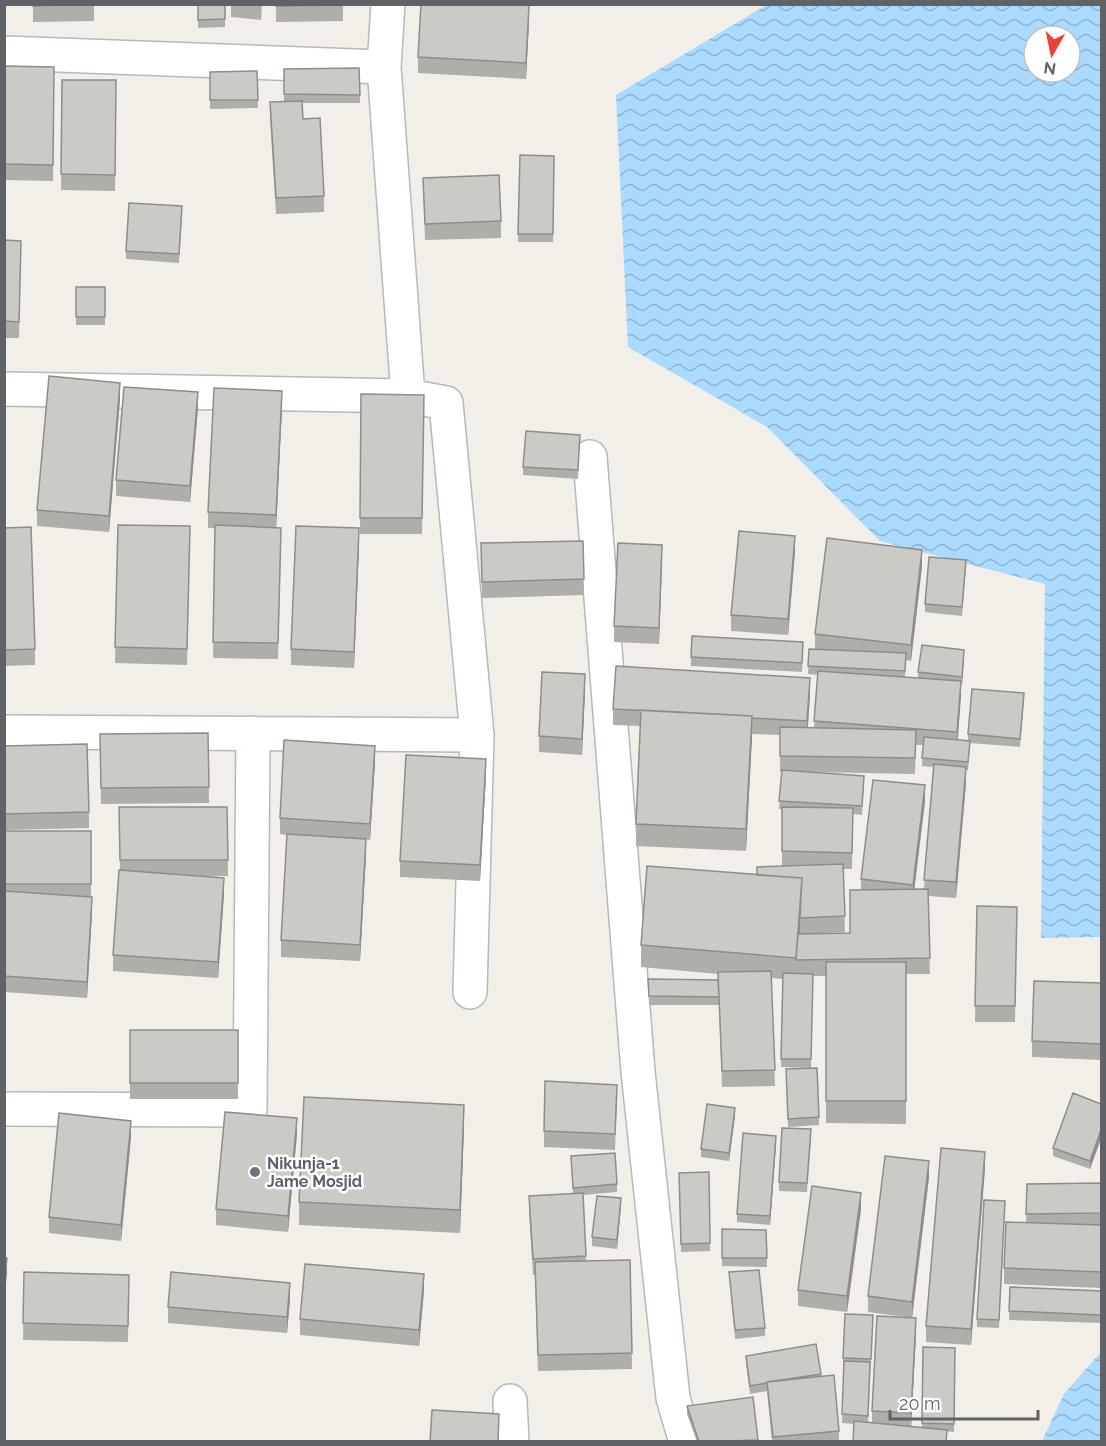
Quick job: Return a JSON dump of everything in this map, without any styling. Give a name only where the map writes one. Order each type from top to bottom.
[{"type":"street","points":[[388,4],[384,67],[408,396]]},
{"type":"street","points":[[4,53],[384,67]]},
{"type":"street","points":[[4,389],[408,396],[446,403],[477,735],[470,992]]},
{"type":"street","points":[[590,457],[638,1072],[673,1398],[686,1442]]},
{"type":"street","points":[[4,732],[477,735]]},
{"type":"street","points":[[4,1109],[250,1110],[253,733]]},
{"type":"street","points":[[510,1401],[512,1442]]},
{"type":"water","points":[[766,5],[1101,5],[1101,937],[1041,938],[1045,584],[880,541],[767,427],[628,347],[616,95]]},
{"type":"water","points":[[1101,1352],[1101,1441],[1042,1441],[1064,1394]]},
{"type":"building","points":[[33,4],[94,4],[33,6]]},
{"type":"building","points":[[198,4],[225,4],[225,19],[198,20]]},
{"type":"building","points":[[276,4],[343,4],[343,5],[276,6]]},
{"type":"building","points":[[421,4],[529,5],[526,63],[418,57]]},
{"type":"building","points":[[4,66],[54,67],[53,165],[4,164]]},
{"type":"building","points":[[359,68],[360,95],[284,94],[284,69]]},
{"type":"building","points":[[257,71],[258,100],[210,100],[210,72]]},
{"type":"building","points":[[62,80],[116,80],[115,175],[61,174]]},
{"type":"building","points":[[302,101],[303,119],[320,118],[324,196],[276,198],[270,102]]},
{"type":"building","points":[[520,155],[554,156],[553,234],[518,234]]},
{"type":"building","points":[[499,175],[501,221],[425,224],[423,178]]},
{"type":"building","points":[[129,203],[182,206],[179,254],[126,251]]},
{"type":"building","points":[[4,240],[21,241],[19,322],[4,321]]},
{"type":"building","points":[[76,287],[105,287],[105,317],[76,317]]},
{"type":"building","points":[[49,376],[120,383],[109,516],[37,510]]},
{"type":"building","points":[[124,387],[198,392],[190,486],[116,480]]},
{"type":"building","points":[[214,388],[282,391],[276,515],[208,512]]},
{"type":"building","points":[[361,394],[424,395],[422,518],[360,518]]},
{"type":"building","points":[[526,431],[580,435],[578,470],[523,467]]},
{"type":"building","points":[[118,525],[190,526],[187,649],[115,647]]},
{"type":"building","points":[[215,525],[281,528],[278,643],[213,642]]},
{"type":"building","points":[[296,526],[359,528],[354,652],[291,649]]},
{"type":"building","points":[[31,527],[35,649],[4,650],[4,528]]},
{"type":"building","points":[[739,531],[795,536],[788,619],[731,615]]},
{"type":"building","points":[[827,538],[922,550],[911,645],[815,634]]},
{"type":"building","points":[[583,541],[584,579],[482,582],[481,543]]},
{"type":"building","points":[[618,543],[662,545],[659,628],[614,626]]},
{"type":"building","points":[[929,557],[966,560],[962,607],[925,604]]},
{"type":"building","points":[[692,636],[803,642],[802,663],[691,657]]},
{"type":"building","points":[[922,645],[964,650],[962,677],[918,672]]},
{"type":"building","points":[[809,649],[906,653],[905,671],[808,666]]},
{"type":"building","points":[[616,666],[810,678],[807,721],[613,709]]},
{"type":"building","points":[[818,671],[961,681],[957,732],[814,721]]},
{"type":"building","points":[[542,672],[585,674],[582,739],[539,736]]},
{"type":"building","points":[[972,689],[1024,693],[1020,739],[968,734]]},
{"type":"building","points":[[641,710],[752,716],[746,829],[636,824]]},
{"type":"building","points":[[780,727],[916,730],[915,758],[780,756]]},
{"type":"building","points":[[208,733],[209,787],[101,788],[100,734]]},
{"type":"building","points":[[924,737],[970,741],[968,762],[922,758]]},
{"type":"building","points":[[284,740],[375,746],[370,824],[280,818]]},
{"type":"building","points":[[87,744],[89,812],[4,814],[4,746]]},
{"type":"building","points":[[406,755],[486,759],[480,865],[400,861]]},
{"type":"building","points":[[934,764],[966,767],[956,882],[924,880]]},
{"type":"building","points":[[782,770],[864,776],[862,806],[779,801]]},
{"type":"building","points":[[873,780],[925,785],[913,885],[861,879]]},
{"type":"building","points":[[119,807],[227,807],[228,860],[120,860]]},
{"type":"building","points":[[782,807],[853,808],[852,853],[782,851]]},
{"type":"building","points":[[4,831],[91,831],[91,884],[4,884]]},
{"type":"building","points":[[287,834],[366,839],[360,945],[281,940]]},
{"type":"building","points":[[843,864],[845,916],[800,918],[802,878],[757,875],[757,867]]},
{"type":"building","points":[[647,866],[802,878],[796,958],[641,945]]},
{"type":"building","points":[[119,870],[224,878],[218,962],[113,955]]},
{"type":"building","points":[[928,889],[930,958],[796,960],[798,934],[850,933],[850,890]]},
{"type":"building","points":[[4,891],[92,897],[87,982],[4,976]]},
{"type":"building","points":[[977,906],[1017,907],[1015,1006],[975,1006]]},
{"type":"building","points":[[826,962],[906,962],[906,1101],[826,1101]]},
{"type":"building","points":[[771,971],[775,1070],[722,1071],[718,972]]},
{"type":"building","points":[[783,973],[813,974],[811,1059],[781,1059]]},
{"type":"building","points":[[648,979],[718,980],[719,997],[649,996]]},
{"type":"building","points":[[1034,981],[1101,983],[1101,1044],[1032,1041]]},
{"type":"building","points":[[130,1030],[238,1030],[238,1083],[130,1083]]},
{"type":"building","points":[[817,1068],[819,1117],[788,1119],[786,1069]]},
{"type":"building","points":[[545,1081],[617,1085],[615,1134],[544,1131]]},
{"type":"building","points":[[1073,1093],[1101,1104],[1101,1130],[1090,1161],[1053,1148]]},
{"type":"building","points":[[304,1097],[464,1105],[460,1210],[299,1202]]},
{"type":"building","points":[[707,1104],[735,1108],[729,1153],[701,1149]]},
{"type":"building","points":[[225,1112],[297,1118],[288,1216],[216,1209]]},
{"type":"building","points":[[59,1113],[131,1121],[121,1225],[49,1217]]},
{"type":"building","points":[[782,1128],[811,1129],[807,1183],[779,1182]]},
{"type":"building","points":[[743,1133],[776,1136],[770,1216],[737,1214]]},
{"type":"building","points":[[941,1148],[985,1152],[971,1329],[926,1326]]},
{"type":"building","points":[[615,1153],[617,1184],[573,1188],[571,1156]]},
{"type":"building","points":[[885,1156],[929,1161],[912,1302],[868,1296]]},
{"type":"building","points":[[709,1172],[710,1243],[681,1244],[679,1173]]},
{"type":"building","points":[[1101,1183],[1101,1213],[1026,1214],[1027,1184]]},
{"type":"building","points":[[812,1186],[861,1193],[847,1296],[798,1290]]},
{"type":"building","points":[[583,1193],[586,1256],[533,1259],[529,1196]]},
{"type":"building","points":[[597,1196],[621,1198],[617,1240],[592,1237]]},
{"type":"building","points":[[984,1200],[1005,1201],[999,1320],[977,1319]]},
{"type":"building","points":[[1006,1222],[1101,1225],[1101,1272],[1004,1268]]},
{"type":"building","points":[[722,1229],[766,1230],[767,1258],[722,1258]]},
{"type":"building","points":[[4,1258],[7,1258],[4,1285]]},
{"type":"building","points":[[630,1260],[632,1353],[538,1355],[535,1262]]},
{"type":"building","points":[[305,1264],[424,1274],[419,1330],[300,1319]]},
{"type":"building","points":[[759,1270],[765,1328],[735,1330],[729,1272]]},
{"type":"building","points":[[24,1272],[129,1275],[128,1326],[23,1323]]},
{"type":"building","points":[[171,1272],[290,1283],[287,1317],[168,1307]]},
{"type":"building","points":[[1010,1287],[1101,1291],[1101,1315],[1009,1311]]},
{"type":"building","points":[[845,1314],[873,1315],[871,1359],[843,1358]]},
{"type":"building","points":[[877,1316],[916,1318],[911,1413],[872,1411]]},
{"type":"building","points":[[816,1344],[821,1374],[750,1386],[746,1356]]},
{"type":"building","points":[[923,1347],[955,1348],[954,1424],[922,1423]]},
{"type":"building","points":[[844,1361],[870,1362],[868,1416],[842,1414]]},
{"type":"building","points":[[834,1375],[839,1431],[773,1437],[767,1382]]},
{"type":"building","points":[[753,1397],[758,1440],[699,1442],[687,1406]]},
{"type":"building","points":[[432,1410],[499,1414],[498,1442],[430,1442]]},
{"type":"building","points":[[854,1421],[947,1430],[946,1442],[853,1442]]},
{"type":"place","name":"Nikunja-1 Jame Mosjid","points":[[255,1172]]}]
